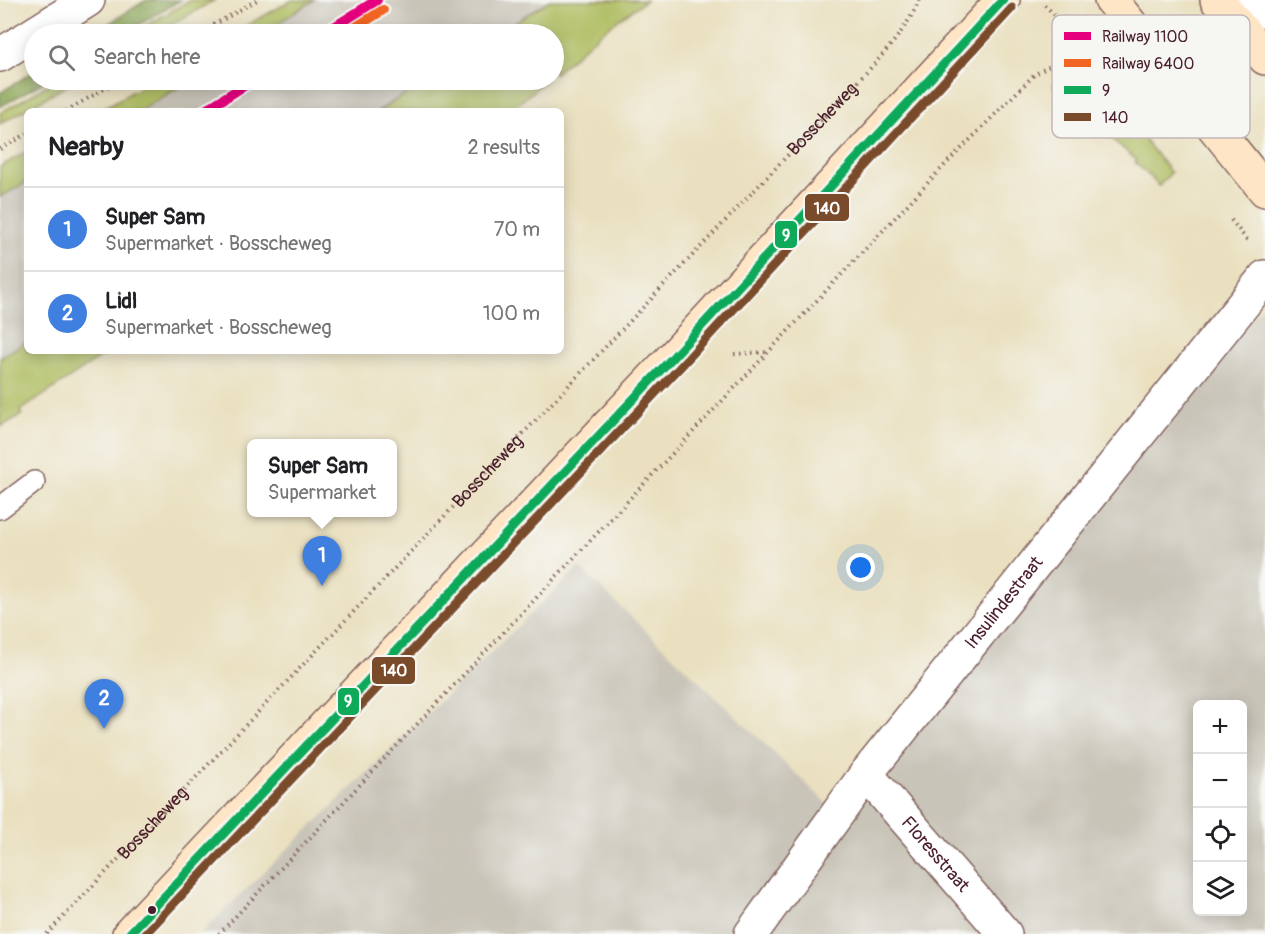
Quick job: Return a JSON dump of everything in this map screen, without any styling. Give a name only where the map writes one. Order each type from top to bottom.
[{"type":"main road","points":[[129,934],[673,357],[1003,0]]},
{"type":"main road","points":[[1111,0],[1123,15]]},
{"type":"main road","points":[[1250,40],[1265,58]]},
{"type":"main road","points":[[1223,138],[1265,190]]},
{"type":"street","points":[[50,24],[88,0]]},
{"type":"street","points":[[1222,6],[1265,11]]},
{"type":"street","points":[[0,55],[24,40]]},
{"type":"street","name":"Insulindestraat","points":[[751,934],[866,774],[1265,277]]},
{"type":"street","name":"Floresstraat","points":[[866,774],[1005,934]]},
{"type":"lane","points":[[0,508],[34,482]]},
{"type":"path","points":[[215,24],[257,0]]},
{"type":"path","name":"Bosscheweg","points":[[47,934],[853,86],[887,49],[913,14],[919,0]]},
{"type":"path","points":[[1040,0],[1054,15]]},
{"type":"path","points":[[219,934],[941,169],[1035,74],[1052,67]]},
{"type":"path","points":[[71,108],[103,90]]},
{"type":"path","points":[[0,149],[24,136]]},
{"type":"path","points":[[1229,218],[1251,244]]},
{"type":"shaded area","points":[[315,0],[550,0],[512,24],[277,24]]},
{"type":"shaded area","points":[[174,90],[411,90],[383,108],[145,108]]},
{"type":"shaded area","points":[[24,184],[24,343],[0,358],[0,197]]},
{"type":"shaded area","points":[[1265,303],[1265,934],[200,934],[579,567],[834,810]]},
{"type":"green space","points":[[146,0],[181,0],[140,24],[108,24]]},
{"type":"green space","points":[[190,0],[215,0],[173,24],[149,24]]},
{"type":"green space","points":[[292,0],[314,0],[277,24],[249,24]]},
{"type":"green space","points":[[550,0],[646,0],[603,31],[564,65],[564,24],[512,24]]},
{"type":"green space","points":[[24,77],[24,90],[30,90],[0,107],[0,93]]},
{"type":"green space","points":[[39,90],[60,90],[28,108],[24,108],[24,110],[0,124],[0,113]]},
{"type":"green space","points":[[135,90],[174,90],[145,108],[103,108]]},
{"type":"green space","points":[[411,90],[534,90],[513,108],[383,108]]},
{"type":"green space","points":[[1111,138],[1144,138],[1171,173],[1159,186],[1135,162],[1136,160]]},
{"type":"green space","points":[[24,153],[24,184],[0,197],[0,167]]},
{"type":"green space","points":[[24,343],[24,354],[106,354],[20,411],[22,415],[0,427],[0,358]]},
{"type":"rail line","name":"1100","points":[[339,24],[377,0]]},
{"type":"rail line","name":"6400","points":[[361,24],[383,10]]},
{"type":"rail line","name":"1100","points":[[209,108],[237,90]]},
{"type":"transit line","name":"9","points":[[129,934],[673,357],[1003,0]]},
{"type":"transit line","name":"140","points":[[145,934],[682,365],[1012,8]]},
{"type":"place","name":"Super Sam","points":[[322,586]]},
{"type":"place","name":"Lidl","points":[[104,729]]}]
